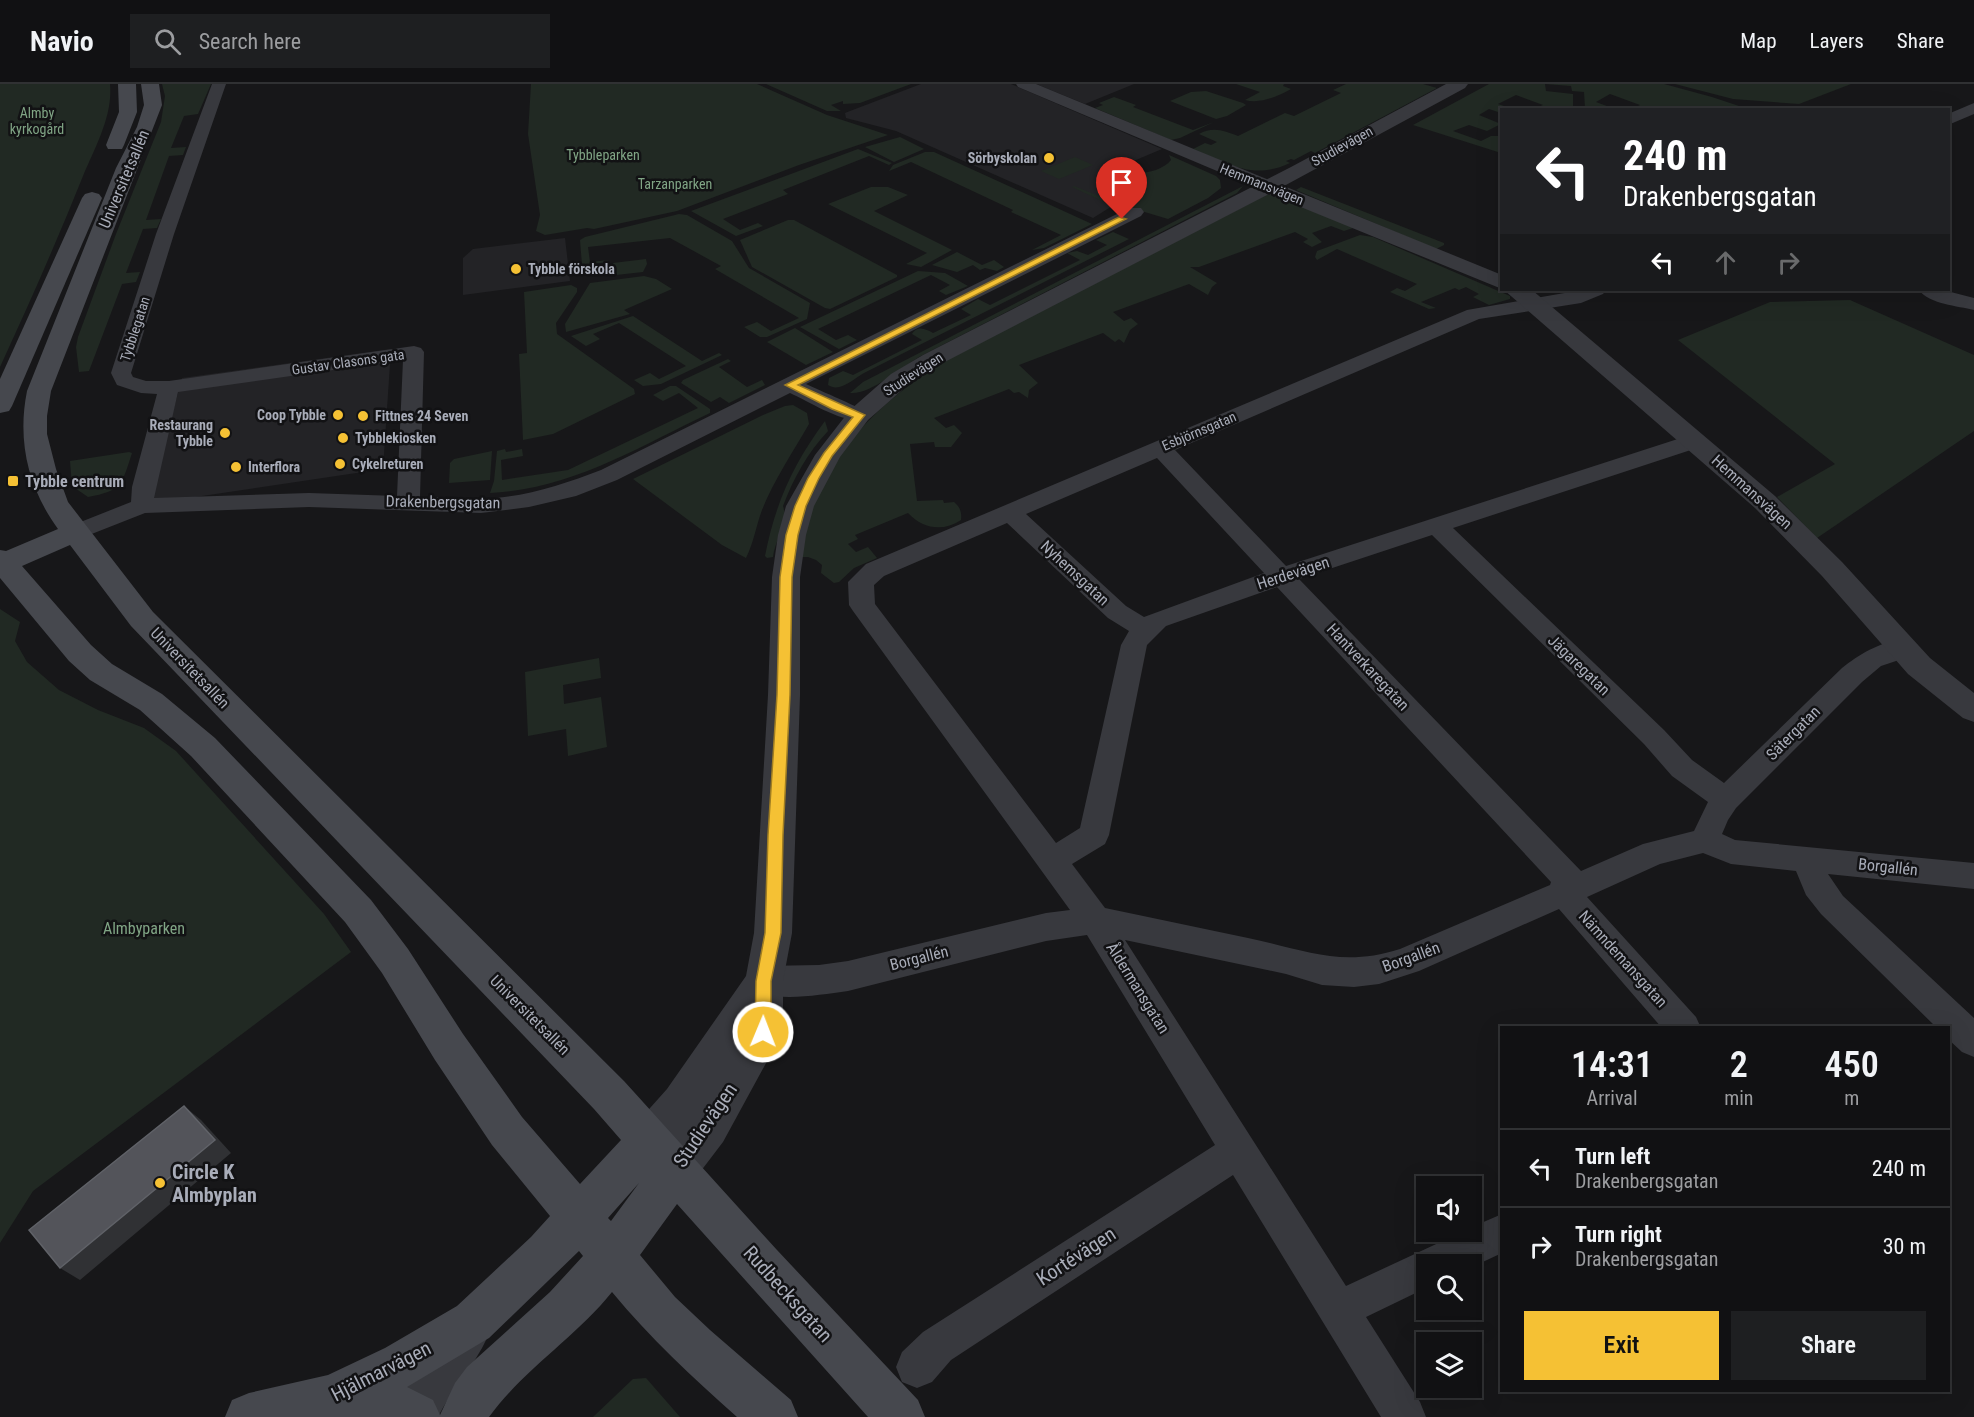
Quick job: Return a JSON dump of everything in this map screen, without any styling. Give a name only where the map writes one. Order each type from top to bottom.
[{"type":"main road","name":"Universitetsallén","points":[[0,406],[128,112],[127,84]]},
{"type":"main road","name":"Universitetsallén","points":[[150,84],[153,105],[146,127],[126,168],[39,391],[34,424],[36,442],[50,492],[60,511],[142,619],[609,1095],[662,1155]]},
{"type":"main road","points":[[76,532],[1,562],[80,653],[101,672],[151,702],[195,739],[358,911],[395,961],[449,1047],[507,1131],[659,1313],[693,1347],[774,1417]]},
{"type":"main road","points":[[473,1322],[547,1253],[580,1216],[662,1155]]},
{"type":"main road","name":"Studievägen","points":[[611,1254],[662,1155]]},
{"type":"main road","name":"Rudbecksgatan","points":[[662,1155],[901,1417]]},
{"type":"main road","points":[[463,1417],[466,1409],[485,1383],[581,1293],[611,1254]]},
{"type":"main road","name":"Hjälmarvägen","points":[[249,1417],[331,1398],[402,1365],[473,1322]]},
{"type":"main road","points":[[331,1398],[378,1399],[413,1416]]},
{"type":"street","name":"Tybblegatan","points":[[169,387],[137,386],[124,381],[121,373],[165,234],[219,84]]},
{"type":"street","name":"Hemmansvägen","points":[[1023,84],[1500,282]]},
{"type":"street","name":"Studievägen","points":[[662,1155],[708,1128],[763,1032],[764,981],[773,933],[784,695],[786,577],[792,535],[800,506],[828,455],[859,415],[900,379],[931,360],[1268,186],[1459,84]]},
{"type":"street","points":[[1950,119],[1974,108]]},
{"type":"street","name":"Drakenbergsgatan","points":[[142,506],[268,500],[408,502],[481,506],[529,500],[568,491],[609,475],[1135,212]]},
{"type":"street","points":[[1950,282],[1974,294]]},
{"type":"street","name":"Esbjörnsgatan","points":[[868,575],[1009,512],[1474,314],[1525,297],[1581,297],[1594,291]]},
{"type":"street","points":[[1931,291],[1944,297],[1974,304]]},
{"type":"street","name":"Hemmansvägen","points":[[1525,297],[1695,441],[1784,521],[1832,568],[1919,666],[1974,710]]},
{"type":"street","name":"Gustav Clasons gata","points":[[169,387],[414,352],[408,502]]},
{"type":"street","points":[[790,385],[836,407],[859,415]]},
{"type":"street","points":[[76,532],[142,506],[144,487],[169,387]]},
{"type":"street","name":"Herdevägen","points":[[1144,629],[1174,612],[1695,441]]},
{"type":"street","name":"Hantverkaregatan","points":[[1160,448],[1282,576],[1569,889]]},
{"type":"street","name":"Nyhemsgatan","points":[[1009,512],[1117,612],[1144,629]]},
{"type":"street","name":"Jägaregatan","points":[[1436,525],[1654,737],[1682,768],[1726,800]]},
{"type":"street","name":"Åldermansgatan","points":[[868,575],[861,582],[862,605],[1095,920],[1404,1417]]},
{"type":"street","points":[[1052,861],[1094,835],[1134,645],[1144,629]]},
{"type":"street","name":"Sätergatan","points":[[1705,840],[1714,815],[1726,800],[1852,675],[1872,659],[1902,649]]},
{"type":"street","name":"Borgallén","points":[[764,981],[819,981],[848,976],[1046,927],[1095,920],[1275,958],[1322,971],[1354,973],[1379,970],[1407,961],[1654,853],[1705,840],[1731,852],[1974,876]]},
{"type":"street","points":[[1807,860],[1817,886],[1832,905],[1974,1041]]},
{"type":"street","name":"Nämndemansgatan","points":[[1569,889],[1682,1026]]},
{"type":"street","name":"Kortévägen","points":[[917,1367],[937,1346],[1239,1150]]},
{"type":"street","points":[[1456,1254],[1500,1234]]},
{"type":"street","points":[[1338,1310],[1416,1273]]},
{"type":"street","points":[[413,1416],[434,1375],[473,1322]]},
{"type":"shaded area","name":"Sörbyskolan","points":[[921,84],[1011,84],[1162,149],[1117,168],[1151,182],[1093,218],[896,131],[846,118],[845,113]]},
{"type":"shaded area","points":[[1036,84],[1134,84],[1085,104]]},
{"type":"shaded area","name":"Tybble förskola","points":[[565,238],[570,281],[463,295],[463,258],[473,249]]},
{"type":"shaded area","name":"Tybble centrum","points":[[391,349],[383,469],[148,504],[182,378]]},
{"type":"green space","name":"Almby kyrkogård","points":[[0,84],[110,84],[110,96],[106,120],[98,143],[0,367]]},
{"type":"green space","points":[[162,84],[211,84],[198,114],[184,116],[171,148],[186,147],[183,155],[169,156],[146,220],[161,219],[157,228],[143,229],[126,273],[140,272],[136,282],[122,284],[89,371],[79,372],[76,347],[78,337],[161,122],[165,96]]},
{"type":"green space","name":"Tybbleparken","points":[[531,84],[757,84],[827,115],[888,135],[799,165],[677,211],[594,229],[587,228],[545,235],[536,231],[540,215],[528,134]]},
{"type":"green space","points":[[766,84],[911,84],[860,103],[843,104],[843,101],[831,105],[841,111],[827,111]]},
{"type":"green space","points":[[1236,84],[1284,84],[1283,86],[1291,89],[1268,99],[1251,101],[1245,100],[1260,92]]},
{"type":"green space","points":[[1346,84],[1423,84],[1437,88],[1315,153],[1311,151],[1294,160],[1286,161],[1290,163],[1276,168],[1252,170],[1240,168],[1193,149],[1205,143],[1211,145],[1217,142],[1199,134],[1209,130],[1219,130],[1238,136],[1285,113],[1294,116],[1341,93],[1333,90]]},
{"type":"green space","points":[[1489,84],[1545,84],[1546,91],[1573,94],[1573,107],[1554,108],[1536,108],[1543,105],[1516,95],[1498,104],[1510,108],[1500,108],[1500,113],[1489,109],[1479,115],[1500,124],[1487,131],[1469,125],[1453,131],[1481,141],[1491,136],[1500,136],[1498,147],[1500,153],[1413,125]]},
{"type":"green space","points":[[1545,84],[1664,84],[1745,108],[1634,108],[1640,105],[1610,94],[1596,102],[1612,108],[1585,108],[1584,92],[1572,91],[1571,86]]},
{"type":"green space","points":[[1675,84],[1851,84],[1799,104],[1733,99]]},
{"type":"green space","points":[[1206,91],[1246,105],[1227,116],[1216,119],[1170,101],[1191,92]]},
{"type":"green space","points":[[1114,97],[1136,105],[1133,107],[1193,130],[1214,122],[1171,140],[1095,108],[1103,105],[1099,103]]},
{"type":"green space","points":[[900,137],[924,149],[894,162],[865,147]]},
{"type":"green space","points":[[858,149],[892,163],[889,165],[869,156],[783,190],[788,194],[723,219],[740,230],[758,223],[763,226],[736,236],[691,211]]},
{"type":"green space","points":[[925,152],[934,152],[1092,224],[1044,248],[1032,250],[1061,235],[911,162],[889,171],[893,165]]},
{"type":"green space","points":[[1169,155],[1216,176],[1220,180],[1221,188],[1208,198],[1168,219],[1128,207],[1117,208],[1072,187],[1114,202],[1146,182],[1138,173],[1164,166],[1171,160]]},
{"type":"green space","points":[[1075,157],[1093,165],[1059,179],[1041,171]]},
{"type":"green space","points":[[1243,186],[1237,193],[919,357],[867,390],[850,393],[863,382]]},
{"type":"green space","points":[[871,187],[888,187],[908,195],[874,211],[952,250],[921,267],[906,264],[927,253],[828,204]]},
{"type":"green space","points":[[1301,187],[1444,243],[1444,245],[1436,249],[1296,190]]},
{"type":"green space","points":[[1268,194],[1356,227],[1344,231],[1331,226],[1312,233],[1322,242],[1312,247],[1303,242],[1308,239],[1295,232],[1199,267],[1190,267],[1217,283],[1208,295],[1189,284],[1113,312],[1124,321],[1131,318],[1138,324],[1130,330],[1124,343],[1119,339],[1115,342],[1103,333],[1019,365],[1038,383],[1029,390],[1028,398],[1009,389],[934,418],[946,428],[954,425],[962,433],[951,447],[935,447],[934,442],[910,444],[917,501],[954,502],[960,510],[961,520],[947,526],[933,527],[920,523],[908,513],[855,535],[858,539],[848,544],[856,552],[868,547],[877,558],[854,568],[839,582],[834,583],[821,573],[822,565],[816,560],[808,557],[790,557],[819,490],[855,435],[884,406],[916,380],[951,358]]},
{"type":"green space","points":[[679,214],[687,215],[732,241],[749,268],[810,303],[807,319],[767,337],[760,337],[744,327],[757,322],[771,331],[799,318],[715,269],[721,266],[670,238],[588,247],[590,262],[608,260],[609,262],[582,265],[580,240],[585,237]]},
{"type":"green space","points":[[788,220],[794,220],[897,277],[830,309],[825,308],[752,267],[740,240]]},
{"type":"green space","points":[[1113,232],[1129,239],[842,386],[828,385],[829,378],[843,371],[853,375],[922,340],[912,334],[916,329],[925,329],[933,333],[971,315],[961,309],[978,299],[990,305],[1080,260],[1067,253],[1077,251],[1088,255],[1107,245],[1096,240]]},
{"type":"green space","points":[[1360,235],[1373,237],[1510,296],[1510,299],[1489,305],[1473,297],[1479,294],[1466,287],[1459,290],[1455,288],[1421,302],[1436,308],[1429,309],[1390,292],[1397,288],[1405,291],[1417,284],[1337,249],[1317,260],[1315,257],[1317,251]]},
{"type":"green space","points":[[957,252],[982,265],[994,260],[1004,267],[997,271],[985,268],[980,270],[973,265],[957,272],[932,265]]},
{"type":"green space","points":[[646,259],[647,264],[643,272],[616,275],[613,263]]},
{"type":"green space","points":[[918,271],[945,273],[968,286],[946,295],[939,291],[950,285],[931,275],[818,329],[836,340],[848,335],[857,340],[839,349],[800,327]]},
{"type":"green space","points":[[644,276],[656,279],[672,289],[624,310],[630,314],[566,332],[565,324],[590,283]]},
{"type":"green space","points":[[571,285],[577,288],[577,292],[556,323],[557,334],[634,389],[635,394],[553,434],[523,440],[519,354],[527,353],[524,292]]},
{"type":"green space","points":[[1850,300],[1974,355],[1974,431],[1817,538],[1777,497],[1835,464],[1678,340],[1770,302]]},
{"type":"green space","points":[[633,316],[702,361],[719,353],[722,355],[661,384],[643,386],[634,380],[650,373],[659,379],[686,366],[619,323],[593,334],[600,339],[586,346],[571,336]]},
{"type":"green space","points":[[795,328],[833,352],[806,365],[767,342]]},
{"type":"green space","points":[[728,359],[731,361],[719,367],[747,387],[762,380],[765,385],[729,403],[720,397],[711,402],[681,383],[683,380]]},
{"type":"green space","points":[[670,386],[676,386],[710,409],[710,413],[577,475],[520,490],[490,493],[494,481],[497,451],[522,449],[523,456],[501,460],[502,480],[568,470],[698,408],[679,393],[663,401],[653,395]]},
{"type":"green space","points":[[793,405],[807,413],[809,424],[767,499],[746,558],[722,545],[633,479],[763,415]]},
{"type":"green space","points":[[825,421],[828,431],[808,457],[791,486],[783,506],[783,525],[773,557],[767,558],[765,556],[769,537],[787,485]]},
{"type":"green space","points":[[492,451],[490,480],[449,483],[450,463],[454,459]]},
{"type":"green space","points":[[132,453],[126,472],[114,489],[88,497],[72,486],[70,461]]},
{"type":"green space","name":"Almbyparken","points":[[0,609],[20,622],[15,641],[27,662],[59,690],[98,710],[144,728],[176,751],[324,914],[351,952],[33,1191],[0,1243]]},
{"type":"green space","points":[[599,658],[601,678],[563,685],[564,704],[601,697],[607,747],[568,756],[566,729],[528,736],[525,672]]},
{"type":"green space","points":[[646,1378],[680,1417],[593,1417],[633,1379]]},
{"type":"building","points":[[184,1106],[215,1140],[60,1268],[29,1230]]},
{"type":"place","name":"Sörbyskolan","points":[[1049,158]]},
{"type":"place","name":"Tybble förskola","points":[[516,269]]},
{"type":"place","name":"Coop Tybble","points":[[338,415]]},
{"type":"place","name":"Fittnes 24 Seven","points":[[363,416]]},
{"type":"place","name":"Restaurang Tybble","points":[[225,433]]},
{"type":"place","name":"Tybblekiosken","points":[[343,438]]},
{"type":"place","name":"Cykelreturen","points":[[340,464]]},
{"type":"place","name":"Interflora","points":[[236,467]]},
{"type":"place","name":"Tybble centrum","points":[[13,481]]},
{"type":"place","name":"Circle K Almbyplan","points":[[160,1183]]},
{"type":"route","points":[[763,1032],[764,981],[773,933],[784,695],[786,577],[792,535],[800,506],[814,478],[828,455],[859,415],[836,407],[790,385],[1122,219]]},
{"type":"park label","name":"Tarzanparken","points":[[675,184]]}]
